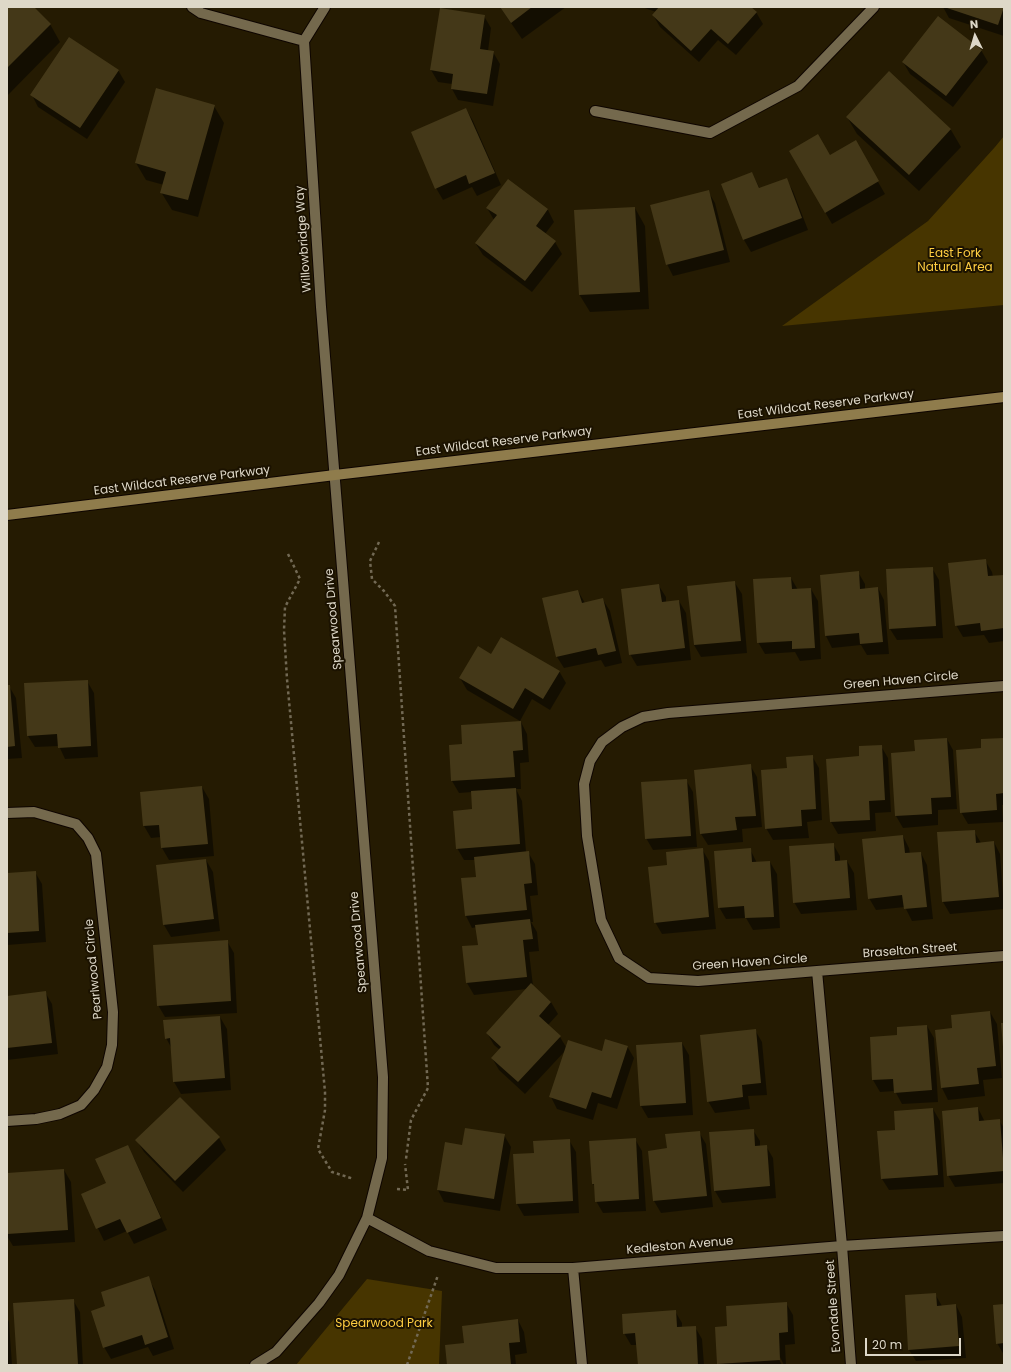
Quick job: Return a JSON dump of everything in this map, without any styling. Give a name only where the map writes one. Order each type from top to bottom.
[{"type":"main road","name":"East Wildcat Reserve Parkway","points":[[7,515],[1004,397]]},
{"type":"street","points":[[192,7],[201,13],[304,41],[326,7]]},
{"type":"street","points":[[595,111],[710,133],[798,86],[874,7]]},
{"type":"street","name":"Willowbridge Way","points":[[304,41],[321,299],[335,475]]},
{"type":"street","name":"Spearwood Drive","points":[[255,1365],[276,1352],[319,1303],[339,1275],[367,1218],[382,1158],[383,1077],[335,475]]},
{"type":"street","name":"Green Haven Circle","points":[[842,1246],[817,971],[698,981],[649,978],[619,958],[601,920],[587,836],[584,784],[590,761],[602,742],[622,727],[643,717],[668,713],[1004,686]]},
{"type":"street","name":"Pearlwood Circle","points":[[7,813],[34,812],[76,824],[88,838],[96,854],[113,1012],[112,1045],[108,1067],[94,1090],[81,1105],[60,1114],[36,1119],[7,1122]]},
{"type":"street","name":"Braselton Street","points":[[817,971],[1004,956]]},
{"type":"street","name":"Kedleston Avenue","points":[[367,1218],[429,1251],[496,1268],[573,1268],[842,1246],[1004,1236]]},
{"type":"street","name":"Evondale Street","points":[[842,1246],[851,1365]]},
{"type":"street","points":[[573,1268],[582,1365]]},
{"type":"path","points":[[407,1365],[445,1255]]},
{"type":"green space","name":"East Fork Natural Area","points":[[1004,136],[1004,305],[782,326],[928,221]]},
{"type":"green space","name":"Spearwood Park","points":[[367,1279],[442,1291],[439,1365],[296,1365]]},
{"type":"building","points":[[7,7],[34,7],[51,24],[7,68]]},
{"type":"building","points":[[500,7],[532,7],[511,23]]},
{"type":"building","points":[[659,7],[751,7],[757,12],[728,44],[711,29],[691,51],[652,15]]},
{"type":"building","points":[[944,7],[1004,7],[998,25]]},
{"type":"building","points":[[440,8],[485,15],[480,49],[494,51],[487,94],[451,89],[453,74],[430,70]]},
{"type":"building","points":[[938,16],[982,50],[946,96],[902,62]]},
{"type":"building","points":[[69,37],[119,70],[80,128],[30,95]]},
{"type":"building","points":[[889,71],[951,129],[909,175],[846,117]]},
{"type":"building","points":[[156,88],[215,105],[188,200],[160,193],[166,172],[135,163]]},
{"type":"building","points":[[466,108],[495,173],[469,184],[466,175],[435,189],[411,132]]},
{"type":"building","points":[[818,134],[830,155],[856,140],[879,181],[825,213],[789,151]]},
{"type":"building","points":[[752,172],[759,188],[787,178],[802,218],[743,240],[721,184]]},
{"type":"building","points":[[508,179],[548,209],[536,226],[556,241],[525,281],[475,243],[497,215],[486,208]]},
{"type":"building","points":[[709,190],[724,250],[666,265],[650,205]]},
{"type":"building","points":[[635,207],[640,292],[579,295],[574,210]]},
{"type":"building","points":[[986,559],[988,576],[1004,575],[1004,628],[981,631],[980,623],[955,626],[948,563]]},
{"type":"building","points":[[933,567],[936,626],[889,629],[886,569]]},
{"type":"building","points":[[859,571],[860,589],[878,587],[883,642],[860,644],[859,633],[825,636],[820,575]]},
{"type":"building","points":[[791,577],[792,589],[811,588],[815,648],[792,649],[792,641],[757,643],[753,579]]},
{"type":"building","points":[[735,581],[741,641],[694,645],[687,586]]},
{"type":"building","points":[[659,584],[662,602],[679,600],[685,648],[629,655],[621,589]]},
{"type":"building","points":[[578,590],[582,603],[603,598],[616,651],[598,655],[596,648],[556,657],[542,598]]},
{"type":"building","points":[[501,637],[560,671],[543,699],[525,688],[513,709],[459,678],[478,646],[491,654]]},
{"type":"building","points":[[88,680],[91,746],[58,748],[57,734],[27,736],[24,683]]},
{"type":"building","points":[[7,685],[10,685],[15,746],[7,747]]},
{"type":"building","points":[[521,721],[523,750],[513,751],[515,777],[451,781],[449,745],[462,744],[461,725]]},
{"type":"building","points":[[947,738],[951,797],[931,798],[932,814],[895,816],[891,753],[915,751],[914,740]]},
{"type":"building","points":[[1004,738],[1004,793],[996,794],[997,810],[960,813],[956,750],[981,748],[981,739]]},
{"type":"building","points":[[882,745],[885,800],[869,801],[870,820],[830,822],[826,759],[859,756],[859,746]]},
{"type":"building","points":[[813,755],[816,809],[801,810],[802,826],[765,829],[761,770],[787,768],[786,757]]},
{"type":"building","points":[[751,764],[756,816],[735,817],[737,830],[700,834],[694,770]]},
{"type":"building","points":[[687,779],[691,836],[645,839],[641,782]]},
{"type":"building","points":[[202,786],[208,844],[161,848],[159,825],[143,826],[140,792]]},
{"type":"building","points":[[516,788],[520,844],[456,849],[453,811],[472,809],[471,791]]},
{"type":"building","points":[[975,830],[976,843],[994,841],[999,897],[942,902],[937,832]]},
{"type":"building","points":[[903,835],[905,853],[921,852],[927,907],[904,909],[902,895],[868,899],[862,839]]},
{"type":"building","points":[[834,843],[835,861],[847,860],[850,898],[793,903],[789,846]]},
{"type":"building","points":[[703,848],[709,917],[654,923],[648,867],[667,865],[666,852]]},
{"type":"building","points":[[751,848],[752,862],[770,861],[774,917],[745,918],[744,906],[718,908],[714,851]]},
{"type":"building","points":[[529,851],[532,883],[524,884],[527,910],[465,916],[461,878],[476,877],[474,857]]},
{"type":"building","points":[[206,859],[214,919],[163,925],[156,865]]},
{"type":"building","points":[[36,871],[39,931],[7,933],[7,873]]},
{"type":"building","points":[[530,919],[533,939],[523,940],[527,977],[466,983],[462,946],[478,945],[475,925]]},
{"type":"building","points":[[228,940],[231,1001],[157,1006],[153,945]]},
{"type":"building","points":[[531,983],[551,1002],[539,1016],[561,1036],[518,1082],[491,1058],[501,1047],[486,1033]]},
{"type":"building","points":[[46,991],[52,1043],[7,1048],[7,996]]},
{"type":"building","points":[[990,1011],[996,1066],[977,1068],[979,1084],[941,1088],[935,1030],[952,1028],[951,1015]]},
{"type":"building","points":[[220,1016],[225,1078],[173,1082],[170,1038],[165,1039],[163,1020]]},
{"type":"building","points":[[1001,1023],[1004,1023],[1004,1047],[1003,1047]]},
{"type":"building","points":[[927,1025],[932,1090],[894,1093],[893,1079],[872,1080],[870,1037],[897,1035],[897,1027]]},
{"type":"building","points":[[756,1029],[761,1083],[742,1085],[743,1097],[707,1102],[700,1035]]},
{"type":"building","points":[[605,1039],[628,1046],[611,1098],[592,1092],[586,1109],[549,1097],[568,1040],[602,1051]]},
{"type":"building","points":[[682,1042],[686,1103],[640,1106],[636,1045]]},
{"type":"building","points":[[180,1097],[220,1137],[175,1181],[135,1140]]},
{"type":"building","points":[[978,1107],[979,1121],[1000,1119],[1004,1171],[947,1176],[942,1111]]},
{"type":"building","points":[[933,1108],[938,1175],[881,1179],[877,1131],[895,1130],[894,1111]]},
{"type":"building","points":[[465,1128],[505,1134],[494,1199],[437,1190],[445,1142],[462,1145]]},
{"type":"building","points":[[754,1129],[755,1146],[767,1145],[770,1186],[714,1191],[709,1132]]},
{"type":"building","points":[[700,1131],[707,1196],[653,1201],[648,1151],[667,1148],[665,1134]]},
{"type":"building","points":[[636,1138],[639,1199],[595,1202],[594,1184],[592,1184],[589,1141]]},
{"type":"building","points":[[570,1139],[573,1201],[516,1204],[513,1154],[534,1153],[533,1141]]},
{"type":"building","points":[[128,1145],[161,1218],[127,1233],[120,1219],[96,1229],[81,1194],[106,1183],[95,1159]]},
{"type":"building","points":[[64,1169],[68,1230],[7,1234],[7,1173]]},
{"type":"building","points":[[149,1276],[168,1337],[145,1345],[142,1335],[103,1348],[91,1311],[105,1306],[101,1292]]},
{"type":"building","points":[[936,1293],[937,1306],[956,1304],[959,1346],[908,1350],[905,1295]]},
{"type":"building","points":[[74,1299],[78,1364],[17,1365],[13,1303]]},
{"type":"building","points":[[787,1302],[788,1332],[779,1333],[780,1360],[717,1364],[715,1327],[727,1326],[726,1306]]},
{"type":"building","points":[[1004,1304],[1004,1343],[996,1344],[993,1305]]},
{"type":"building","points":[[676,1310],[677,1327],[696,1326],[698,1365],[638,1365],[635,1333],[623,1334],[622,1314]]},
{"type":"building","points":[[518,1319],[520,1342],[509,1343],[511,1365],[447,1365],[445,1345],[464,1343],[462,1326]]}]
